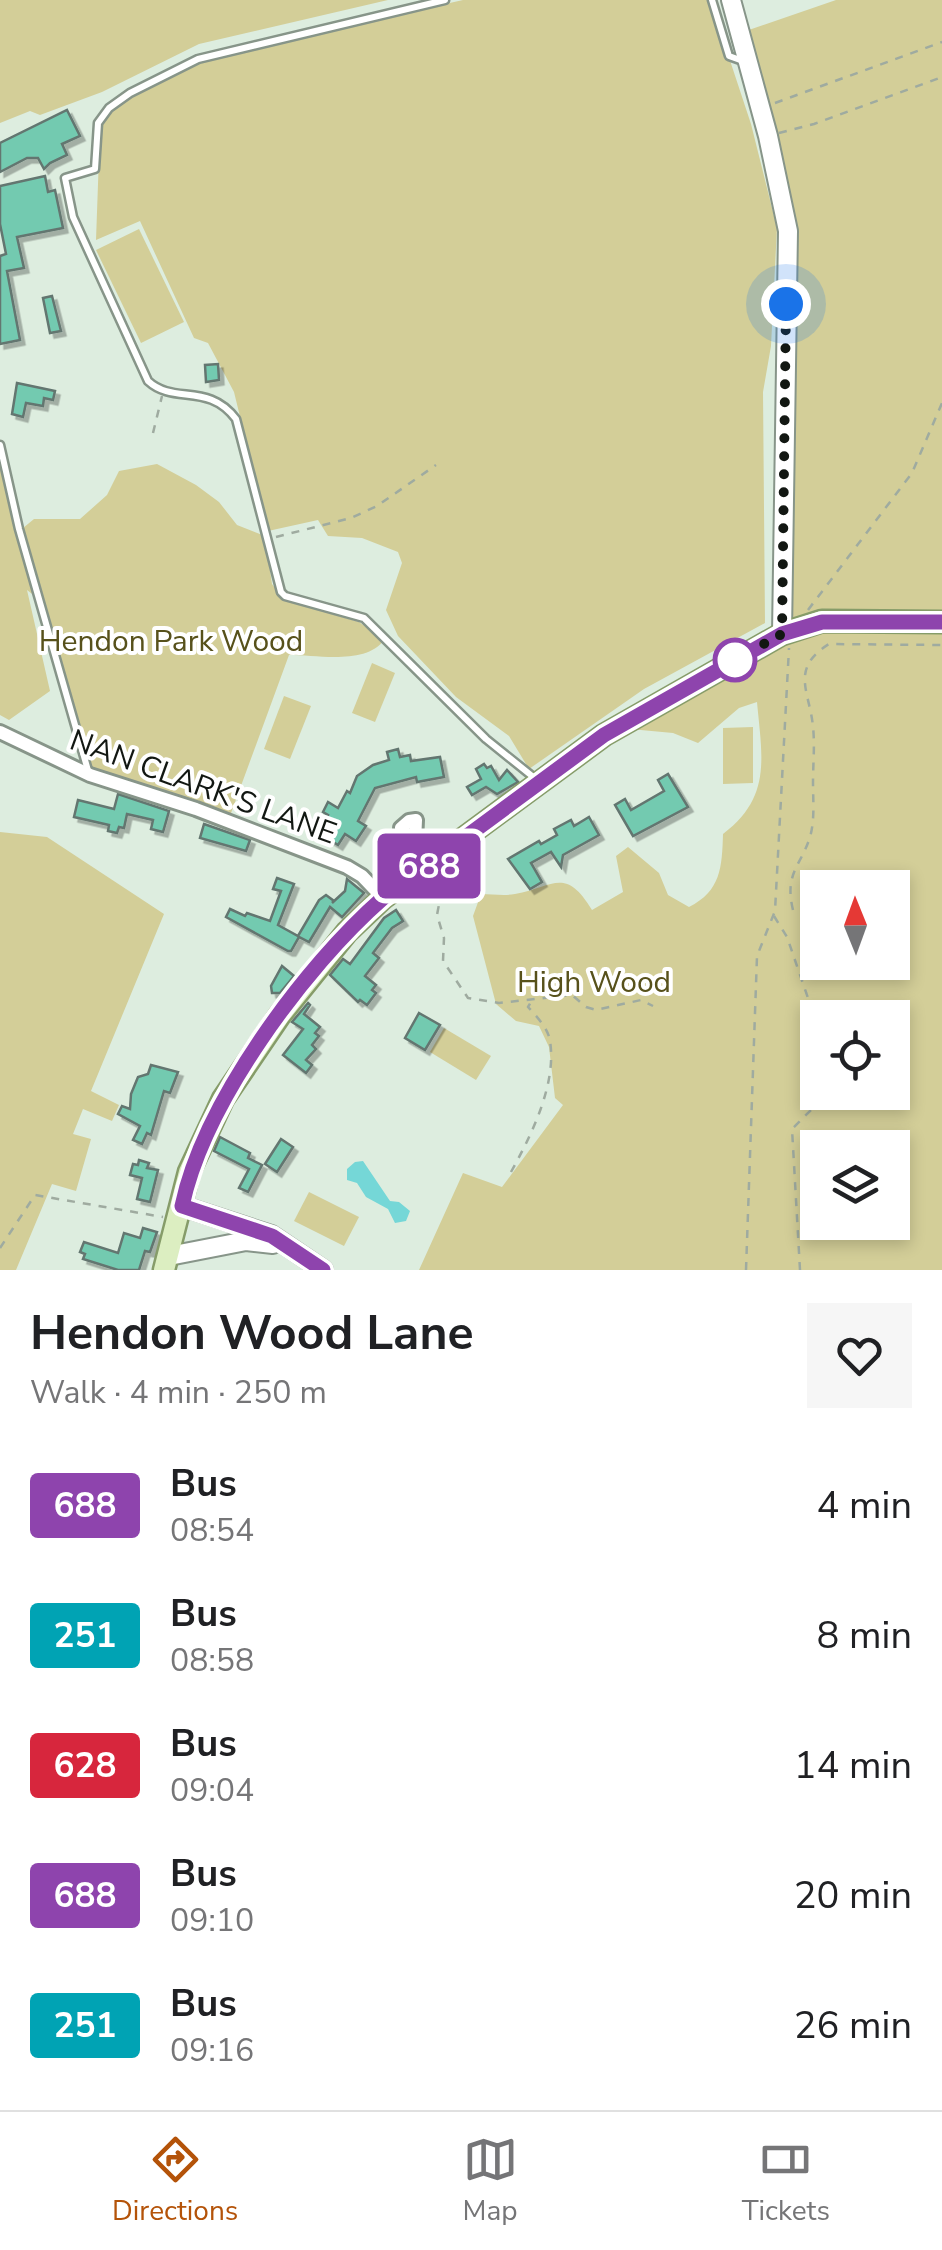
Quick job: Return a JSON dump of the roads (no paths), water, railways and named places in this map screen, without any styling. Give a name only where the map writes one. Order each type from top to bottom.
[{"type":"main road","points":[[731,0],[768,136],[788,232],[787,632]]},
{"type":"main road","points":[[174,1237],[195,1155],[224,1100],[263,1037],[347,932],[383,898],[604,735],[787,632],[822,622],[942,622]]},
{"type":"main road","points":[[174,1237],[272,1236],[323,1270]]},
{"type":"main road","points":[[174,1237],[199,1248],[246,1241],[284,1246]]},
{"type":"street","name":"NAN CLARK'S LANE","points":[[0,732],[90,775],[196,809],[347,867],[383,898]]},
{"type":"street","points":[[416,842],[432,864]]},
{"type":"lane","points":[[445,0],[208,55],[130,93],[109,108],[98,122],[96,169],[65,178],[73,216],[148,381],[163,390],[209,397],[236,420],[265,539],[279,588],[285,596],[364,618],[495,748],[538,781]]},
{"type":"lane","points":[[712,0],[729,56],[739,62],[747,61]]},
{"type":"lane","points":[[0,445],[19,529],[90,775]]},
{"type":"water","points":[[363,1161],[390,1201],[399,1202],[410,1211],[406,1221],[395,1223],[388,1209],[366,1197],[357,1183],[347,1180],[347,1169]]},
{"type":"park label","name":"Hendon Park Wood","points":[[171,641]]},
{"type":"park label","name":"High Wood","points":[[594,982]]}]
